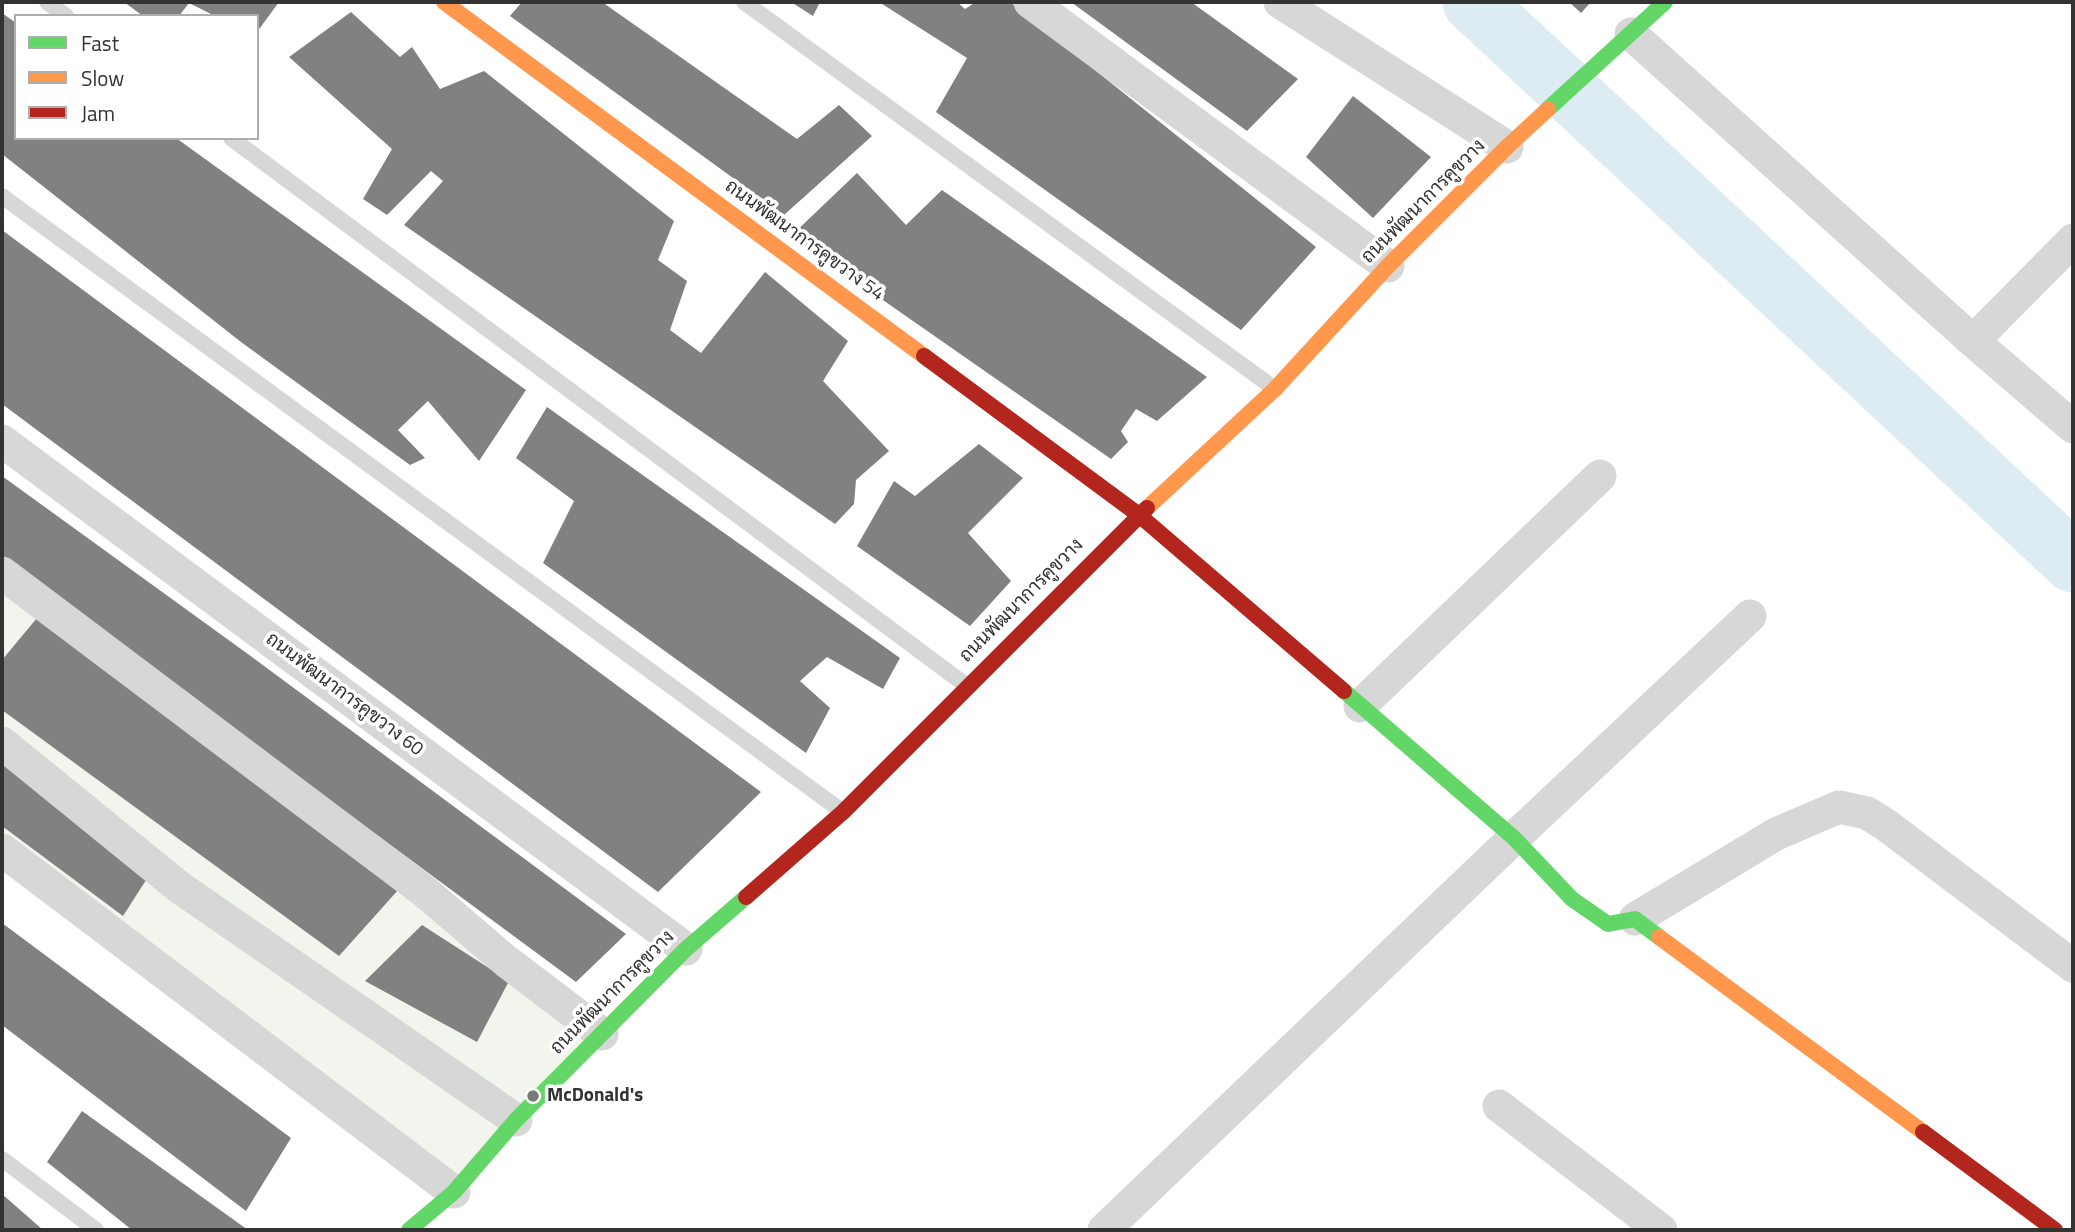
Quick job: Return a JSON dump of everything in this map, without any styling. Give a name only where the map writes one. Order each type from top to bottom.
[{"type":"street","name":"ถนนพัฒนาการคูขวาง 54","points":[[444,2],[1139,515],[1514,838],[1572,899],[1608,924],[1635,919]]},
{"type":"street","points":[[1030,2],[1388,266]]},
{"type":"street","points":[[1280,2],[1507,147]]},
{"type":"street","name":"ถนนพัฒนาการคูขวาง","points":[[409,1230],[454,1192],[516,1120],[686,949],[843,812],[1139,515],[1275,389],[1388,266],[1507,147],[1665,2]]},
{"type":"street","points":[[1629,36],[2073,427]]},
{"type":"street","points":[[1973,341],[2073,240]]},
{"type":"street","name":"ถนนพัฒนาการคูขวาง 60","points":[[2,441],[686,949]]},
{"type":"street","points":[[1360,706],[1600,476]]},
{"type":"street","points":[[2,573],[424,891],[506,961],[602,1034]]},
{"type":"street","points":[[1104,1230],[1750,616]]},
{"type":"street","points":[[2,743],[179,887],[516,1120]]},
{"type":"street","points":[[2055,1230],[1635,919],[1776,834],[1839,807],[1867,813],[1886,825],[2073,966]]},
{"type":"street","points":[[2,850],[454,1192]]},
{"type":"street","points":[[1499,1106],[1661,1230]]},
{"type":"lane","points":[[47,2],[63,14]]},
{"type":"lane","points":[[744,2],[1275,389]]},
{"type":"lane","points":[[234,140],[968,686]]},
{"type":"lane","points":[[2,196],[843,812]]},
{"type":"lane","points":[[2,1159],[96,1230]]},
{"type":"shaded area","points":[[2,561],[602,1034],[454,1192],[2,850]]},
{"type":"building","points":[[124,2],[279,2],[259,29],[259,14],[211,14],[189,3],[181,14],[140,14]]},
{"type":"building","points":[[522,2],[602,2],[797,139],[839,105],[872,136],[784,215],[510,16]]},
{"type":"building","points":[[791,2],[820,2],[813,16]]},
{"type":"building","points":[[879,2],[957,2],[965,9],[976,2],[1010,2],[1316,247],[1241,330],[936,112],[967,58]]},
{"type":"building","points":[[1071,2],[1191,2],[1298,79],[1247,131]]},
{"type":"building","points":[[1569,2],[1591,2],[1581,13]]},
{"type":"building","points":[[351,12],[400,57],[412,47],[440,89],[484,71],[674,221],[658,260],[687,281],[670,330],[701,353],[765,272],[848,341],[823,381],[889,451],[856,480],[854,504],[835,524],[404,225],[443,181],[431,171],[387,215],[363,199],[392,149],[289,57]]},
{"type":"building","points":[[2,13],[14,22],[14,140],[179,140],[526,390],[479,461],[428,401],[398,430],[425,458],[410,465],[241,342],[2,154]]},
{"type":"building","points":[[1353,96],[1431,157],[1373,218],[1306,157]]},
{"type":"building","points":[[857,173],[906,225],[942,190],[1207,377],[1157,421],[1136,409],[1121,431],[1128,442],[1111,459],[791,236]]},
{"type":"building","points":[[2,230],[761,792],[658,892],[2,404]]},
{"type":"building","points":[[547,407],[900,658],[883,689],[827,657],[800,681],[830,708],[806,753],[543,563],[574,501],[516,458]]},
{"type":"building","points":[[979,444],[1023,478],[968,533],[1011,581],[970,626],[857,546],[894,481],[915,496]]},
{"type":"building","points":[[2,476],[626,934],[576,982],[2,558]]},
{"type":"building","points":[[37,618],[399,889],[339,956],[2,710],[2,660]]},
{"type":"building","points":[[2,764],[148,877],[123,916],[2,826]]},
{"type":"building","points":[[2,923],[291,1138],[246,1211],[2,1025]]},
{"type":"building","points":[[422,925],[509,981],[477,1042],[365,981]]},
{"type":"building","points":[[82,1111],[248,1230],[132,1230],[47,1162]]},
{"type":"building","points":[[2,1194],[43,1230],[2,1230]]},
{"type":"waterway","points":[[1473,2],[2073,562]]},
{"type":"traffic: fast","points":[[1548,109],[1665,2]]},
{"type":"traffic: fast","points":[[1344,691],[1514,838],[1572,899],[1608,924],[1635,919],[1659,937]]},
{"type":"traffic: fast","points":[[409,1230],[454,1192],[516,1120],[686,949],[746,897]]},
{"type":"traffic: slow","points":[[444,2],[924,356]]},
{"type":"traffic: slow","points":[[1147,508],[1275,389],[1388,266],[1548,109]]},
{"type":"traffic: slow","points":[[1659,937],[1923,1132]]},
{"type":"traffic: jam","points":[[924,356],[1139,515],[1344,691]]},
{"type":"traffic: jam","points":[[746,897],[843,812],[1147,508]]},
{"type":"traffic: jam","points":[[1923,1132],[2055,1230]]},
{"type":"place","name":"McDonald's","points":[[533,1096]]}]
